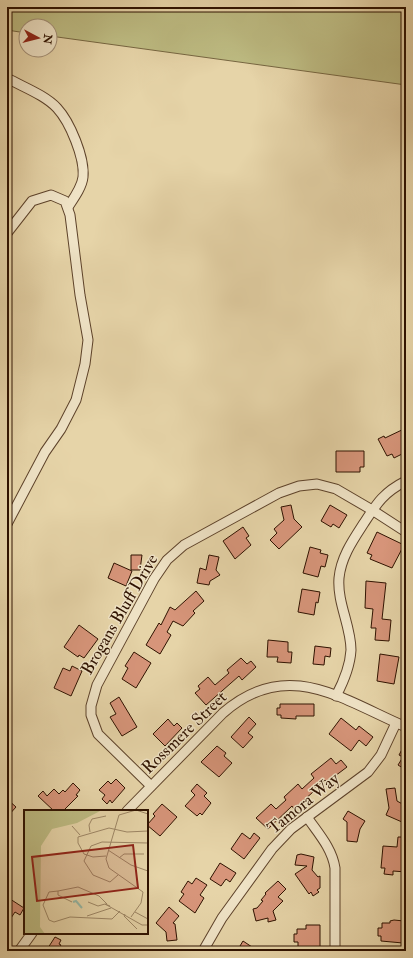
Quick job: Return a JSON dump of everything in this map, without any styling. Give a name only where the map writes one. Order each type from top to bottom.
[{"type":"street","points":[[7,78],[47,100],[57,108],[65,118],[74,138],[83,170],[80,185],[68,207]]},
{"type":"street","points":[[7,233],[32,201],[51,195],[65,201],[68,207],[80,296],[88,340],[85,364],[76,400],[61,429],[45,452],[7,524]]},
{"type":"street","points":[[336,696],[346,677],[351,650],[340,596],[341,570],[350,544],[372,510],[386,492],[406,481]]},
{"type":"street","name":"Brogans Bluff Drive","points":[[151,786],[98,734],[91,715],[91,706],[97,685],[154,579],[174,552],[279,493],[299,486],[317,484],[336,489],[406,532]]},
{"type":"street","name":"Rossmere Street","points":[[128,810],[223,713],[247,695],[272,687],[294,684],[313,688],[336,696],[406,728]]},
{"type":"street","name":"Tamora Way","points":[[204,951],[222,918],[272,849],[286,834],[306,817],[361,778],[375,765],[396,723]]},
{"type":"street","points":[[306,817],[334,859],[336,868],[336,951]]},
{"type":"street","points":[[20,951],[31,934]]},
{"type":"shaded area","points":[[7,7],[406,7],[406,85],[58,37],[58,18],[18,18],[18,32],[7,30]]},
{"type":"building","points":[[406,428],[406,452],[394,458],[392,454],[387,456],[378,439],[384,436],[385,438]]},
{"type":"building","points":[[336,451],[364,451],[364,467],[360,467],[360,472],[336,472]]},
{"type":"building","points":[[291,505],[294,519],[302,527],[279,549],[270,540],[277,533],[274,529],[284,520],[281,507]]},
{"type":"building","points":[[330,505],[347,515],[339,528],[333,524],[331,527],[321,521]]},
{"type":"building","points":[[243,527],[249,536],[246,538],[251,545],[235,559],[223,541]]},
{"type":"building","points":[[377,532],[404,545],[392,568],[370,559],[372,555],[367,553]]},
{"type":"building","points":[[310,547],[321,550],[320,553],[328,555],[325,567],[321,566],[318,577],[303,573]]},
{"type":"building","points":[[131,555],[142,555],[140,570],[131,570]]},
{"type":"building","points":[[209,555],[219,557],[216,570],[220,575],[210,581],[209,585],[197,583],[200,568],[206,570]]},
{"type":"building","points":[[114,563],[132,571],[126,586],[108,578]]},
{"type":"building","points":[[366,581],[386,583],[382,619],[391,620],[389,641],[375,640],[376,628],[371,628],[373,609],[365,608]]},
{"type":"building","points":[[302,589],[320,592],[318,603],[316,602],[314,615],[298,612]]},
{"type":"building","points":[[196,591],[204,601],[193,611],[195,613],[183,626],[173,621],[167,632],[171,635],[160,654],[146,645],[159,623],[161,625],[170,607],[175,610]]},
{"type":"building","points":[[79,625],[98,639],[84,658],[79,655],[78,657],[64,647]]},
{"type":"building","points":[[268,640],[288,642],[288,652],[292,652],[291,663],[277,662],[278,657],[267,657]]},
{"type":"building","points":[[315,646],[331,648],[330,657],[325,656],[324,665],[313,664]]},
{"type":"building","points":[[134,652],[151,663],[136,688],[122,679],[128,668],[125,666]]},
{"type":"building","points":[[380,654],[399,657],[394,684],[377,681]]},
{"type":"building","points":[[241,658],[247,664],[251,661],[256,667],[242,680],[239,676],[206,705],[195,693],[200,689],[198,686],[208,677],[215,685],[229,673],[227,670]]},
{"type":"building","points":[[72,666],[82,671],[71,696],[54,688],[63,668],[70,671]]},
{"type":"building","points":[[119,697],[137,727],[122,736],[110,717],[116,714],[110,703]]},
{"type":"building","points":[[280,704],[314,704],[314,716],[296,716],[296,719],[281,718],[281,715],[277,715],[277,708],[280,708]]},
{"type":"building","points":[[249,717],[256,724],[248,733],[253,737],[243,748],[231,737]]},
{"type":"building","points":[[341,718],[356,730],[359,726],[373,737],[366,746],[359,740],[351,751],[329,734]]},
{"type":"building","points":[[168,719],[174,726],[177,723],[182,728],[165,746],[153,734]]},
{"type":"building","points":[[406,742],[406,770],[398,765],[403,757],[399,755]]},
{"type":"building","points":[[217,746],[226,753],[224,756],[232,763],[219,777],[201,762]]},
{"type":"building","points":[[331,758],[336,764],[341,760],[347,767],[327,782],[325,780],[312,790],[313,792],[294,809],[292,806],[268,829],[256,818],[271,804],[276,809],[286,800],[284,797],[298,784],[302,789],[314,778],[311,774]]},
{"type":"building","points":[[116,779],[125,788],[112,803],[110,800],[107,804],[102,799],[105,795],[99,790],[108,781],[111,784]]},
{"type":"building","points":[[73,783],[80,790],[76,795],[78,796],[64,810],[53,810],[38,796],[43,791],[47,796],[54,789],[59,794],[63,790],[65,792]]},
{"type":"building","points":[[197,784],[207,793],[204,796],[211,803],[202,815],[200,813],[197,816],[185,806],[195,795],[191,791]]},
{"type":"building","points":[[395,788],[397,801],[406,806],[406,815],[402,822],[386,815],[389,808],[386,789]]},
{"type":"building","points":[[7,799],[16,807],[7,817]]},
{"type":"building","points":[[162,804],[177,817],[160,836],[148,826],[155,816],[153,814]]},
{"type":"building","points":[[348,811],[365,821],[360,829],[357,842],[347,841],[347,822],[343,819]]},
{"type":"building","points":[[242,833],[250,839],[254,833],[260,838],[244,859],[231,849]]},
{"type":"building","points":[[398,837],[406,837],[406,872],[393,871],[393,875],[384,874],[385,868],[381,868],[383,846],[397,847]]},
{"type":"building","points":[[301,854],[314,857],[312,870],[318,877],[320,876],[320,888],[317,890],[319,892],[313,896],[311,892],[309,894],[295,874],[307,866],[295,865],[297,855]]},
{"type":"building","points":[[220,863],[236,873],[230,882],[226,879],[221,886],[210,879]]},
{"type":"building","points":[[196,878],[207,885],[200,895],[204,898],[195,913],[179,901],[184,894],[181,892],[188,881],[192,884]]},
{"type":"building","points":[[278,881],[286,889],[278,897],[283,901],[273,911],[276,920],[268,922],[268,918],[256,921],[253,909],[257,908],[263,901],[261,900],[266,894],[265,893]]},
{"type":"building","points":[[7,897],[24,908],[20,915],[15,912],[7,924]]},
{"type":"building","points":[[169,907],[179,916],[173,923],[175,924],[177,940],[167,941],[166,932],[156,923]]},
{"type":"building","points":[[390,921],[404,921],[403,943],[381,941],[381,936],[378,936],[378,928],[382,928],[382,923],[390,923]]},
{"type":"building","points":[[306,925],[320,925],[320,947],[298,947],[298,942],[294,942],[294,934],[297,934],[297,929],[306,929]]},
{"type":"building","points":[[55,937],[61,940],[59,944],[61,945],[57,951],[46,951]]},
{"type":"building","points":[[243,941],[258,951],[237,951]]}]
